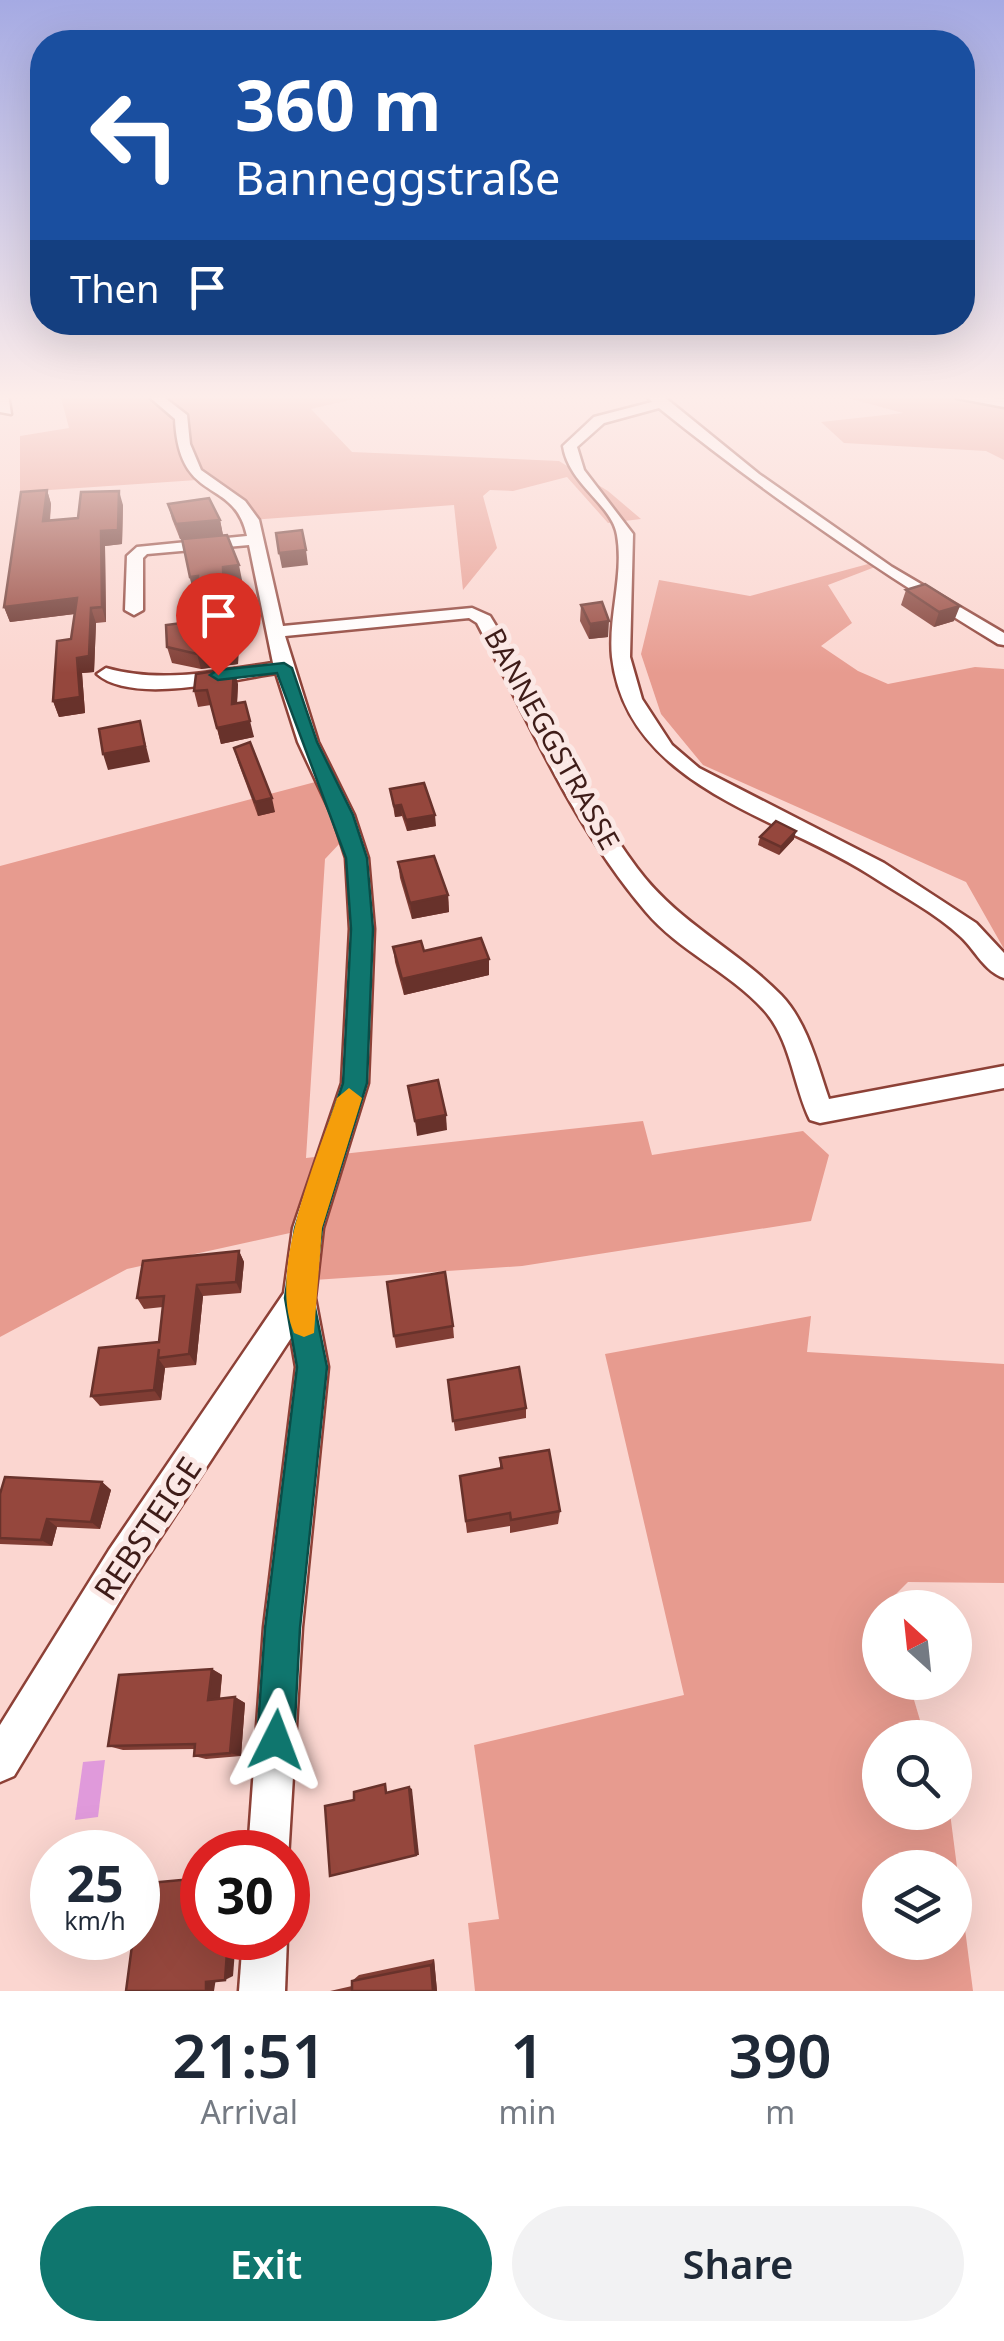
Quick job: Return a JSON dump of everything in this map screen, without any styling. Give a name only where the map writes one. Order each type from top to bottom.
[{"type":"street","points":[[213,487],[243,506],[257,540],[284,668],[308,742],[343,815],[356,858],[362,929],[355,1083],[308,1228],[299,1298],[312,1367],[283,1628],[270,1830]]},
{"type":"street","points":[[591,487],[618,516],[625,534],[621,657],[634,699],[650,729],[692,773],[876,868],[968,929],[1004,969]]},
{"type":"street","points":[[768,487],[886,570],[1004,640]]},
{"type":"street","points":[[134,610],[135,556],[143,550],[257,540]]},
{"type":"street","name":"BANNEGGSTRASSE","points":[[275,632],[472,613],[484,620],[586,808],[626,870],[656,909],[751,982],[784,1016],[820,1112],[1004,1077]]},
{"type":"street","points":[[106,674],[118,682],[152,682],[284,668]]},
{"type":"street","name":"REBSTEIGE","points":[[0,1762],[122,1563],[299,1298]]},
{"type":"street","points":[[262,1991],[263,1960]]},
{"type":"shaded area","points":[[20,487],[95,487],[20,492]]},
{"type":"shaded area","points":[[206,487],[529,487],[490,490],[483,496],[497,548],[463,590],[454,505],[251,520]]},
{"type":"shaded area","points":[[576,487],[601,487],[641,519],[608,523]]},
{"type":"shaded area","points":[[868,564],[875,567],[828,585],[852,623],[821,646],[858,671],[888,684],[975,667],[1004,669],[1004,949],[966,882],[703,765],[661,714],[641,654],[659,580],[750,596]]},
{"type":"shaded area","points":[[319,781],[341,842],[325,859],[306,1158],[643,1121],[652,1155],[803,1131],[829,1155],[811,1221],[522,1266],[314,1280],[308,1229],[127,1269],[0,1337],[0,866]]},
{"type":"shaded area","points":[[811,1316],[807,1352],[1004,1364],[1004,1583],[908,1582],[900,1590],[862,1590],[862,1700],[914,1700],[920,1720],[862,1720],[862,1830],[952,1830],[955,1850],[862,1850],[862,1960],[969,1960],[973,1991],[475,1991],[468,1923],[499,1919],[474,1745],[684,1695],[605,1354]]},
{"type":"shaded area","points":[[105,1760],[98,1817],[75,1820],[83,1762]]},
{"type":"building","points":[[47,490],[43,521],[78,518],[81,492],[119,491],[118,530],[101,531],[102,607],[91,608],[89,656],[77,658],[80,697],[53,701],[57,641],[71,639],[77,598],[4,607],[21,492]]},
{"type":"building","points":[[209,498],[220,520],[176,524],[168,504]]},
{"type":"building","points":[[302,530],[306,550],[279,553],[276,533]]},
{"type":"building","points":[[227,535],[239,565],[223,567],[225,626],[236,625],[235,649],[197,654],[167,647],[166,625],[197,621],[198,576],[190,577],[182,539]]},
{"type":"building","points":[[925,584],[960,606],[939,612],[906,590]]},
{"type":"building","points":[[602,602],[609,621],[590,624],[581,605]]},
{"type":"building","points":[[234,668],[232,704],[245,702],[250,721],[217,728],[207,690],[194,691],[196,674]]},
{"type":"building","points":[[140,721],[145,746],[103,754],[99,729]]},
{"type":"building","points":[[250,742],[272,798],[255,802],[234,748]]},
{"type":"building","points":[[424,783],[435,815],[406,820],[401,805],[394,806],[390,789]]},
{"type":"building","points":[[776,821],[796,831],[781,847],[760,837]]},
{"type":"building","points":[[434,856],[448,895],[410,903],[398,862]]},
{"type":"building","points":[[481,938],[489,959],[402,979],[393,947],[421,941],[424,951]]},
{"type":"building","points":[[438,1080],[446,1115],[415,1121],[408,1086]]},
{"type":"building","points":[[239,1251],[236,1282],[197,1285],[189,1354],[158,1358],[159,1349],[154,1390],[91,1396],[99,1348],[159,1342],[164,1296],[137,1298],[143,1261]]},
{"type":"building","points":[[445,1272],[453,1326],[394,1336],[387,1282]]},
{"type":"building","points":[[519,1367],[526,1408],[453,1421],[448,1380]]},
{"type":"building","points":[[549,1450],[560,1511],[511,1520],[510,1513],[466,1521],[460,1476],[502,1468],[500,1458]]},
{"type":"building","points":[[5,1477],[102,1482],[91,1522],[47,1519],[41,1540],[0,1538],[0,1494]]},
{"type":"building","points":[[212,1669],[208,1700],[235,1697],[230,1753],[194,1756],[195,1744],[108,1746],[119,1675]]},
{"type":"building","points":[[385,1784],[386,1793],[409,1787],[416,1855],[330,1876],[325,1806],[354,1800],[354,1792]]},
{"type":"building","points":[[180,1880],[180,1960],[226,1960],[225,1980],[206,1982],[206,1991],[126,1991],[130,1960],[160,1960],[160,1882]]},
{"type":"building","points":[[431,1965],[433,1991],[352,1991],[352,1981]]},
{"type":"slow traffic","points":[[304,1323],[299,1298],[308,1228],[349,1098]]},
{"type":"route","points":[[218,675],[284,668],[308,742],[343,815],[356,858],[362,929],[355,1083],[308,1228],[299,1298],[312,1367],[283,1628],[276,1740]]}]
